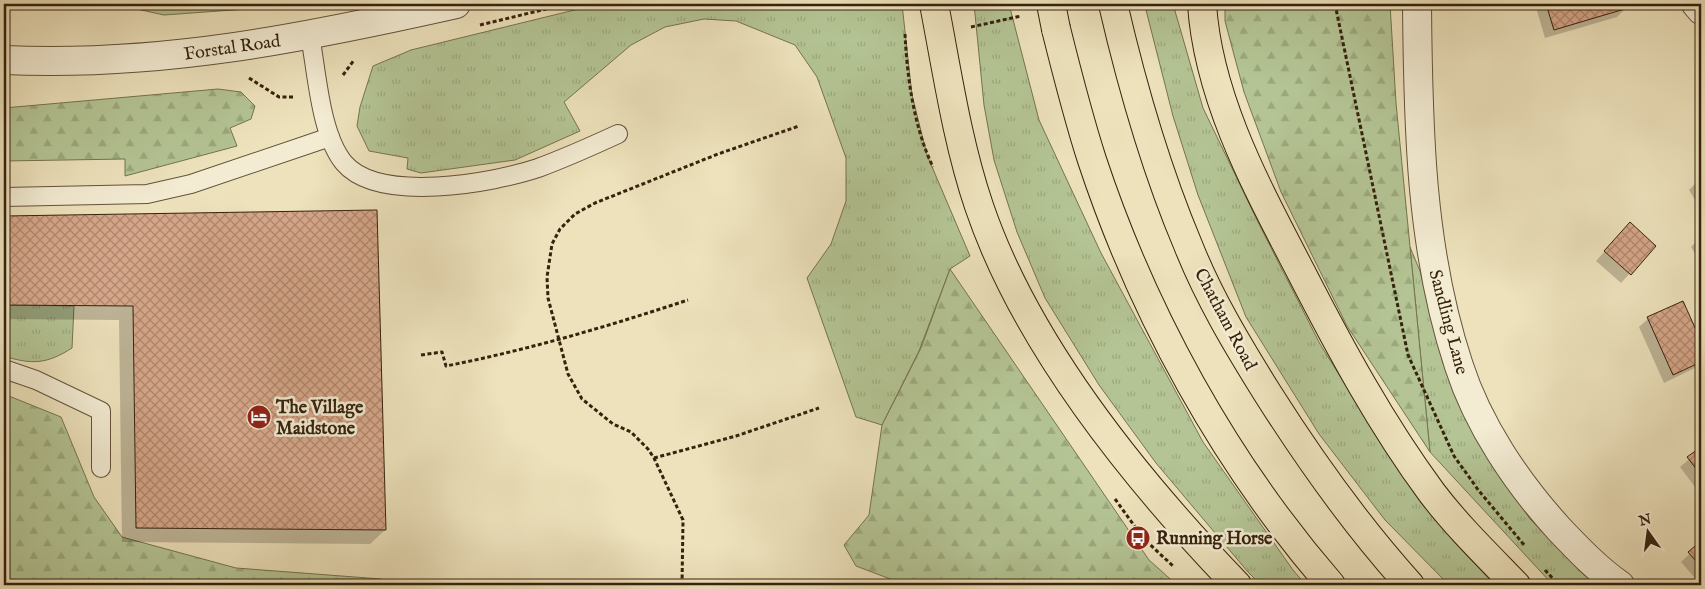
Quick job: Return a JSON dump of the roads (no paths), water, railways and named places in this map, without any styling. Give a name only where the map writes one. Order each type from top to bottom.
[{"type":"highway","points":[[934,4],[962,146],[980,207],[998,252],[1034,326],[1088,408],[1134,469],[1181,527],[1236,585]]},
{"type":"highway","points":[[1202,4],[1213,73],[1228,113],[1282,235],[1334,337],[1382,418],[1432,493],[1516,585]]},
{"type":"highway","name":"Chatham Road","points":[[1114,10],[1141,114],[1164,184],[1188,246],[1211,296],[1235,342],[1301,447],[1340,503],[1410,585]]},
{"type":"highway","points":[[1054,16],[1092,160],[1124,242],[1166,337],[1228,446],[1263,497],[1331,585]]},
{"type":"street","name":"Forstal Road","points":[[4,60],[49,62],[149,58],[225,50],[310,36],[456,4]]},
{"type":"street","name":"Sandling Lane","points":[[1418,4],[1418,102],[1423,180],[1433,258],[1444,314],[1459,367],[1481,418],[1513,471],[1541,509],[1603,574],[1620,585]]},
{"type":"street","points":[[1696,4],[1701,10]]},
{"type":"lane","points":[[310,36],[330,137],[345,164],[375,181],[421,187],[502,178],[537,168],[618,134]]},
{"type":"lane","points":[[4,197],[147,194],[191,184],[330,137]]},
{"type":"lane","points":[[4,369],[36,380],[101,411],[101,468]]},
{"type":"place","name":"The Village Maidstone","points":[[259,417]]},
{"type":"place","name":"Running Horse","points":[[1138,538]]}]
